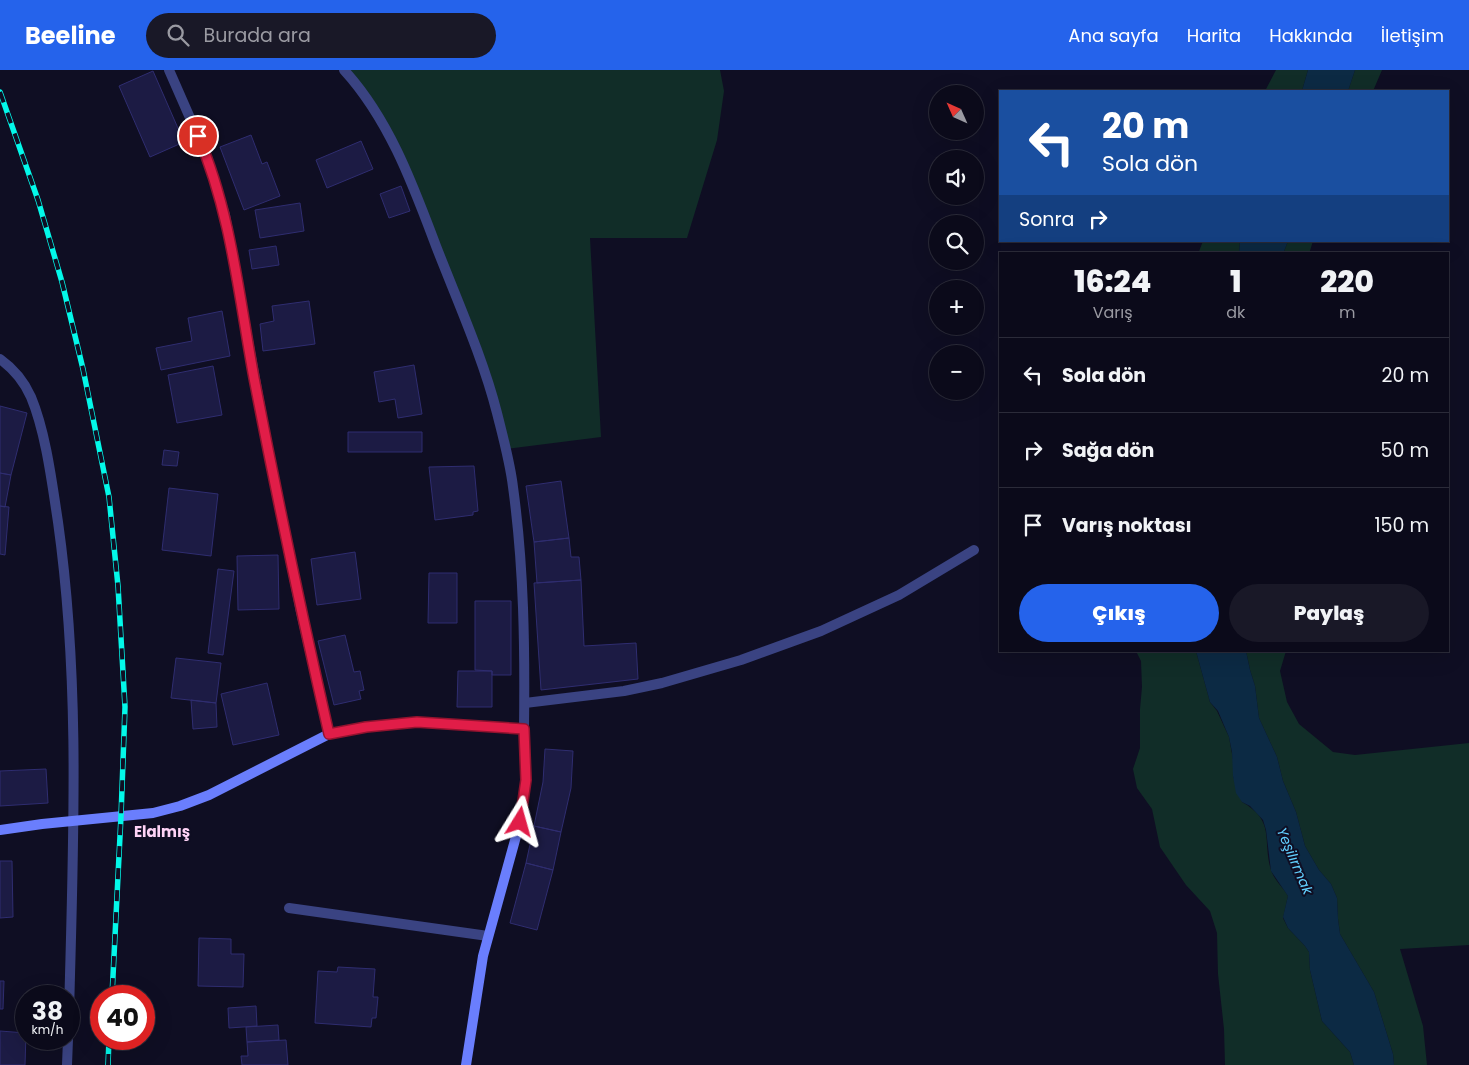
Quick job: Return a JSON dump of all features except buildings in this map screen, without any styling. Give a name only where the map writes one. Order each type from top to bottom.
[{"type":"street","points":[[169,70],[205,152],[225,215],[272,472],[329,734]]},
{"type":"street","points":[[344,70],[372,106],[404,166],[422,208],[476,349],[496,411],[513,486],[525,656],[524,729],[526,780],[520,822],[483,956],[466,1065]]},
{"type":"street","points":[[0,359],[16,373],[31,397],[41,431],[53,491],[66,580],[72,683],[74,821],[70,985]]},
{"type":"street","points":[[524,703],[624,691],[662,683],[741,660],[821,631],[899,595],[974,550]]},
{"type":"street","points":[[0,830],[153,813],[180,806],[209,795],[329,734],[366,727],[417,722],[524,729]]},
{"type":"street","points":[[289,908],[488,936]]},
{"type":"street","points":[[67,1065],[68,1050]]},
{"type":"green space","points":[[344,70],[720,70],[724,91],[717,140],[687,238],[590,238],[601,437],[505,449],[496,411],[404,167]]},
{"type":"green space","points":[[1276,70],[1308,70],[1302,90],[1266,90]]},
{"type":"green space","points":[[1355,70],[1382,70],[1373,90],[1348,90]]},
{"type":"green space","points":[[1203,242],[1240,242],[1239,252],[1199,252]]},
{"type":"green space","points":[[1288,242],[1313,242],[1310,252],[1284,252]]},
{"type":"green space","points":[[1136,652],[1196,652],[1210,702],[1217,711],[1229,737],[1234,765],[1233,776],[1242,802],[1260,816],[1264,824],[1271,870],[1288,896],[1283,918],[1288,928],[1309,952],[1310,970],[1322,1021],[1350,1052],[1354,1065],[1225,1065],[1217,933],[1210,911],[1186,885],[1160,847],[1152,809],[1137,788],[1133,769],[1140,748],[1141,661]]},
{"type":"green space","points":[[1246,652],[1286,652],[1280,671],[1287,702],[1299,724],[1333,752],[1355,755],[1469,743],[1469,945],[1400,949],[1423,1026],[1427,1065],[1394,1065],[1393,1054],[1374,992],[1340,934],[1337,898],[1331,884],[1319,870],[1305,846],[1296,812],[1283,781],[1277,757],[1259,718],[1255,686]]},
{"type":"water","points":[[1308,70],[1355,70],[1348,90],[1302,90]]},
{"type":"water","points":[[1240,242],[1288,242],[1284,252],[1239,252]]},
{"type":"water","name":"Yeşilırmak","points":[[1196,652],[1246,652],[1255,686],[1259,718],[1277,757],[1283,781],[1296,812],[1305,846],[1319,870],[1331,884],[1337,898],[1340,934],[1374,992],[1393,1054],[1394,1065],[1354,1065],[1350,1052],[1322,1021],[1310,970],[1309,952],[1288,928],[1283,917],[1288,896],[1271,871],[1263,820],[1250,806],[1242,802],[1236,793],[1229,737],[1218,711],[1210,702]]},
{"type":"railway","points":[[0,92],[38,200],[62,282],[83,369],[109,497],[118,586],[125,707],[113,985]]},
{"type":"railway","points":[[108,1065],[109,1050]]},
{"type":"district","name":"Elalmış","points":[[162,831]]},
{"type":"route","points":[[198,136],[225,215],[232,246],[245,329],[270,462],[301,612],[329,734],[366,727],[417,722],[524,729],[526,780],[520,822]]}]
